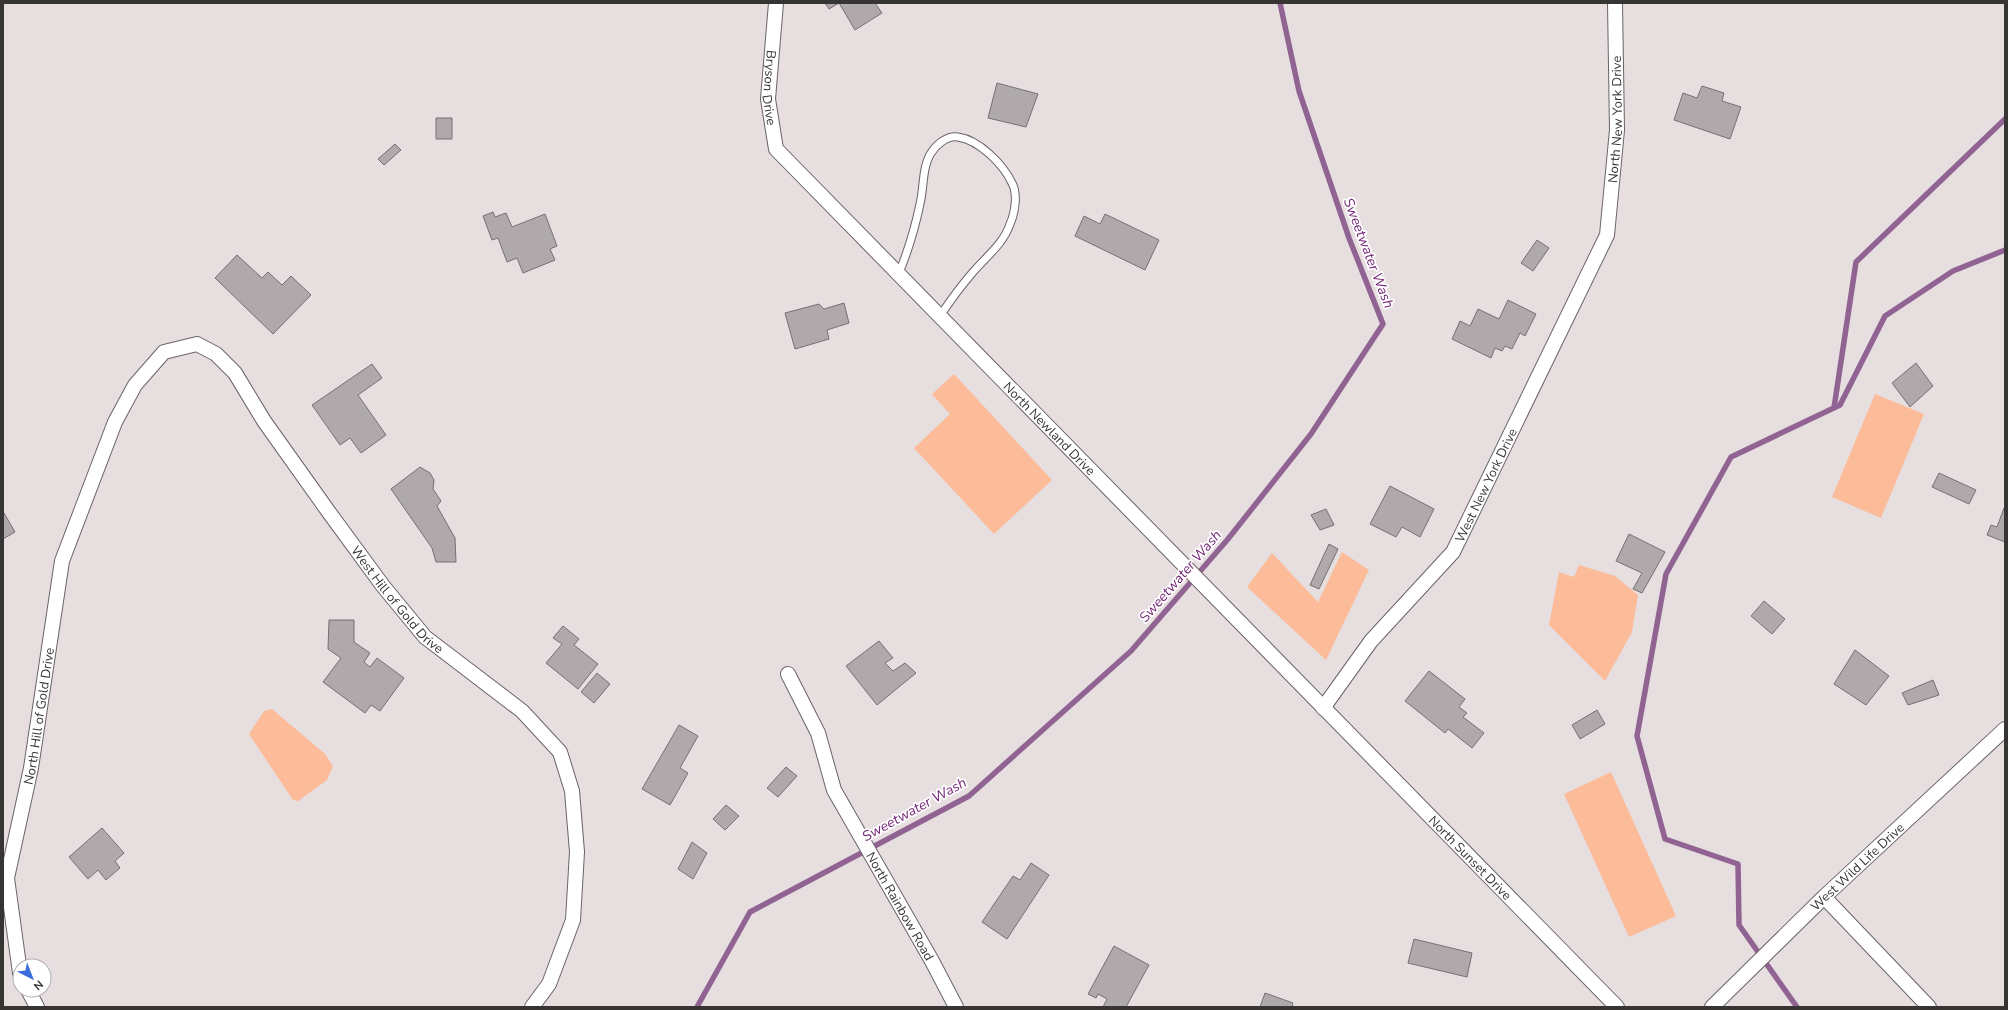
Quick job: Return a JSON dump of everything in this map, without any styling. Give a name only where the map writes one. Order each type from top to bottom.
[{"type":"street","name":"Bryson Drive","points":[[776,3],[768,99],[776,149]]},
{"type":"street","name":"North New York Drive","points":[[1607,235],[1617,130],[1615,3]]},
{"type":"street","name":"North Newland Drive","points":[[776,149],[1324,708]]},
{"type":"street","name":"West New York Drive","points":[[1324,708],[1371,641],[1453,552],[1607,235]]},
{"type":"street","name":"West Hill of Gold Drive","points":[[98,463],[115,422],[135,385],[164,352],[197,344],[216,354],[235,373],[264,421],[328,511],[383,586],[425,637],[522,711],[560,752],[572,791],[577,852],[574,920],[549,984],[532,1007]]},
{"type":"street","name":"North Hill of Gold Drive","points":[[18,958],[7,878],[31,768],[62,561],[98,463]]},
{"type":"street","name":"North Rainbow Road","points":[[788,674],[818,733],[834,790],[932,961],[956,1007]]},
{"type":"street","name":"North Sunset Drive","points":[[1324,708],[1617,1007]]},
{"type":"street","name":"West Wild Life Drive","points":[[1712,1007],[1824,897],[2005,729]]},
{"type":"street","points":[[1824,897],[1929,1007]]},
{"type":"street","points":[[32,998],[37,1007]]},
{"type":"lane","points":[[899,274],[908,252],[921,202],[925,170],[930,155],[941,141],[957,136],[977,145],[1001,167],[1013,183],[1016,198],[1010,224],[1001,241],[973,272],[940,316]]},
{"type":"shaded area","points":[[954,374],[1052,480],[994,534],[914,448],[950,414],[932,394]]},
{"type":"shaded area","points":[[1875,394],[1924,414],[1881,518],[1832,497]]},
{"type":"shaded area","points":[[1342,552],[1369,570],[1326,660],[1247,587],[1272,553],[1318,602]]},
{"type":"shaded area","points":[[1579,565],[1615,576],[1638,595],[1632,632],[1605,681],[1549,625],[1559,572],[1574,577]]},
{"type":"shaded area","points":[[272,709],[325,754],[333,766],[327,780],[298,801],[293,800],[249,734],[264,711]]},
{"type":"shaded area","points":[[1611,772],[1676,916],[1629,937],[1564,794]]},
{"type":"building","points":[[825,3],[839,3],[829,9]]},
{"type":"building","points":[[839,3],[875,3],[882,13],[855,30]]},
{"type":"building","points":[[997,83],[1038,94],[1026,127],[988,118]]},
{"type":"building","points":[[1702,86],[1724,93],[1722,101],[1741,107],[1730,139],[1674,120],[1683,93],[1697,98]]},
{"type":"building","points":[[436,118],[452,118],[452,139],[436,139]]},
{"type":"building","points":[[395,144],[401,150],[384,165],[378,159]]},
{"type":"building","points":[[493,212],[495,217],[506,213],[512,227],[545,214],[557,246],[550,249],[555,260],[523,273],[517,258],[507,262],[498,238],[492,240],[483,216]]},
{"type":"building","points":[[1105,214],[1159,240],[1145,270],[1075,236],[1084,216],[1100,224]]},
{"type":"building","points":[[1537,240],[1549,248],[1533,271],[1521,263]]},
{"type":"building","points":[[237,255],[262,278],[268,272],[282,285],[291,276],[311,295],[273,334],[215,278]]},
{"type":"building","points":[[1508,300],[1536,314],[1525,336],[1520,333],[1512,349],[1505,346],[1502,351],[1495,348],[1491,358],[1452,339],[1460,321],[1470,326],[1478,309],[1499,319]]},
{"type":"building","points":[[844,303],[849,323],[827,330],[829,339],[795,349],[785,313],[819,304],[824,309]]},
{"type":"building","points":[[1916,363],[1933,386],[1910,407],[1892,383]]},
{"type":"building","points":[[372,364],[382,378],[358,395],[386,435],[361,453],[350,438],[340,445],[312,405]]},
{"type":"building","points":[[420,467],[430,473],[434,480],[433,489],[441,501],[437,506],[455,538],[456,562],[436,562],[432,548],[391,489]]},
{"type":"building","points":[[1939,473],[1976,490],[1969,504],[1932,487]]},
{"type":"building","points":[[1390,486],[1434,509],[1420,537],[1402,527],[1396,537],[1370,524]]},
{"type":"building","points":[[2004,508],[2005,542],[1987,535],[1991,525],[1997,527]]},
{"type":"building","points":[[1326,509],[1334,525],[1320,530],[1311,515]]},
{"type":"building","points":[[4,513],[15,532],[3,539],[3,514]]},
{"type":"building","points":[[1629,534],[1665,552],[1642,593],[1633,589],[1642,573],[1616,561]]},
{"type":"building","points":[[1329,544],[1338,549],[1319,589],[1310,585]]},
{"type":"building","points":[[1764,601],[1785,619],[1772,634],[1751,616]]},
{"type":"building","points":[[329,620],[354,620],[354,642],[370,653],[364,662],[370,667],[377,658],[404,678],[380,711],[371,705],[365,713],[323,682],[341,658],[328,649]]},
{"type":"building","points":[[563,626],[579,639],[574,645],[598,664],[578,689],[546,663],[562,644],[553,638]]},
{"type":"building","points":[[879,641],[893,658],[885,663],[893,671],[905,663],[916,673],[877,705],[846,666]]},
{"type":"building","points":[[1855,650],[1889,676],[1866,705],[1834,684]]},
{"type":"building","points":[[1429,671],[1465,699],[1459,707],[1467,713],[1463,717],[1484,733],[1472,748],[1448,729],[1445,733],[1405,701]]},
{"type":"building","points":[[597,673],[610,684],[594,703],[581,692]]},
{"type":"building","points":[[1933,680],[1939,695],[1908,705],[1902,693]]},
{"type":"building","points":[[1597,710],[1605,724],[1580,739],[1572,725]]},
{"type":"building","points":[[679,725],[698,736],[680,768],[688,773],[670,805],[642,789]]},
{"type":"building","points":[[786,767],[797,776],[778,797],[767,788]]},
{"type":"building","points":[[726,805],[739,816],[725,830],[713,819]]},
{"type":"building","points":[[102,828],[124,853],[115,861],[120,868],[106,880],[98,870],[88,879],[69,857]]},
{"type":"building","points":[[692,842],[707,853],[693,879],[678,869]]},
{"type":"building","points":[[1031,863],[1049,875],[1007,939],[982,922],[1013,876],[1020,880]]},
{"type":"building","points":[[1414,939],[1472,953],[1467,977],[1408,963]]},
{"type":"building","points":[[1114,946],[1149,965],[1126,1007],[1103,1007],[1107,999],[1098,994],[1096,998],[1088,994]]},
{"type":"building","points":[[1265,993],[1293,1003],[1292,1007],[1260,1007]]},
{"type":"waterway","name":"Sweetwater Wash","points":[[697,1007],[750,912],[969,796],[1131,651],[1228,539],[1311,434],[1383,324],[1349,238],[1299,91],[1280,3]]},
{"type":"waterway","points":[[1834,408],[1856,262],[2005,119]]},
{"type":"waterway","points":[[1797,1007],[1739,925],[1738,864],[1665,839],[1637,736],[1666,574],[1731,457],[1840,405],[1885,316],[1953,271],[2005,250]]}]
